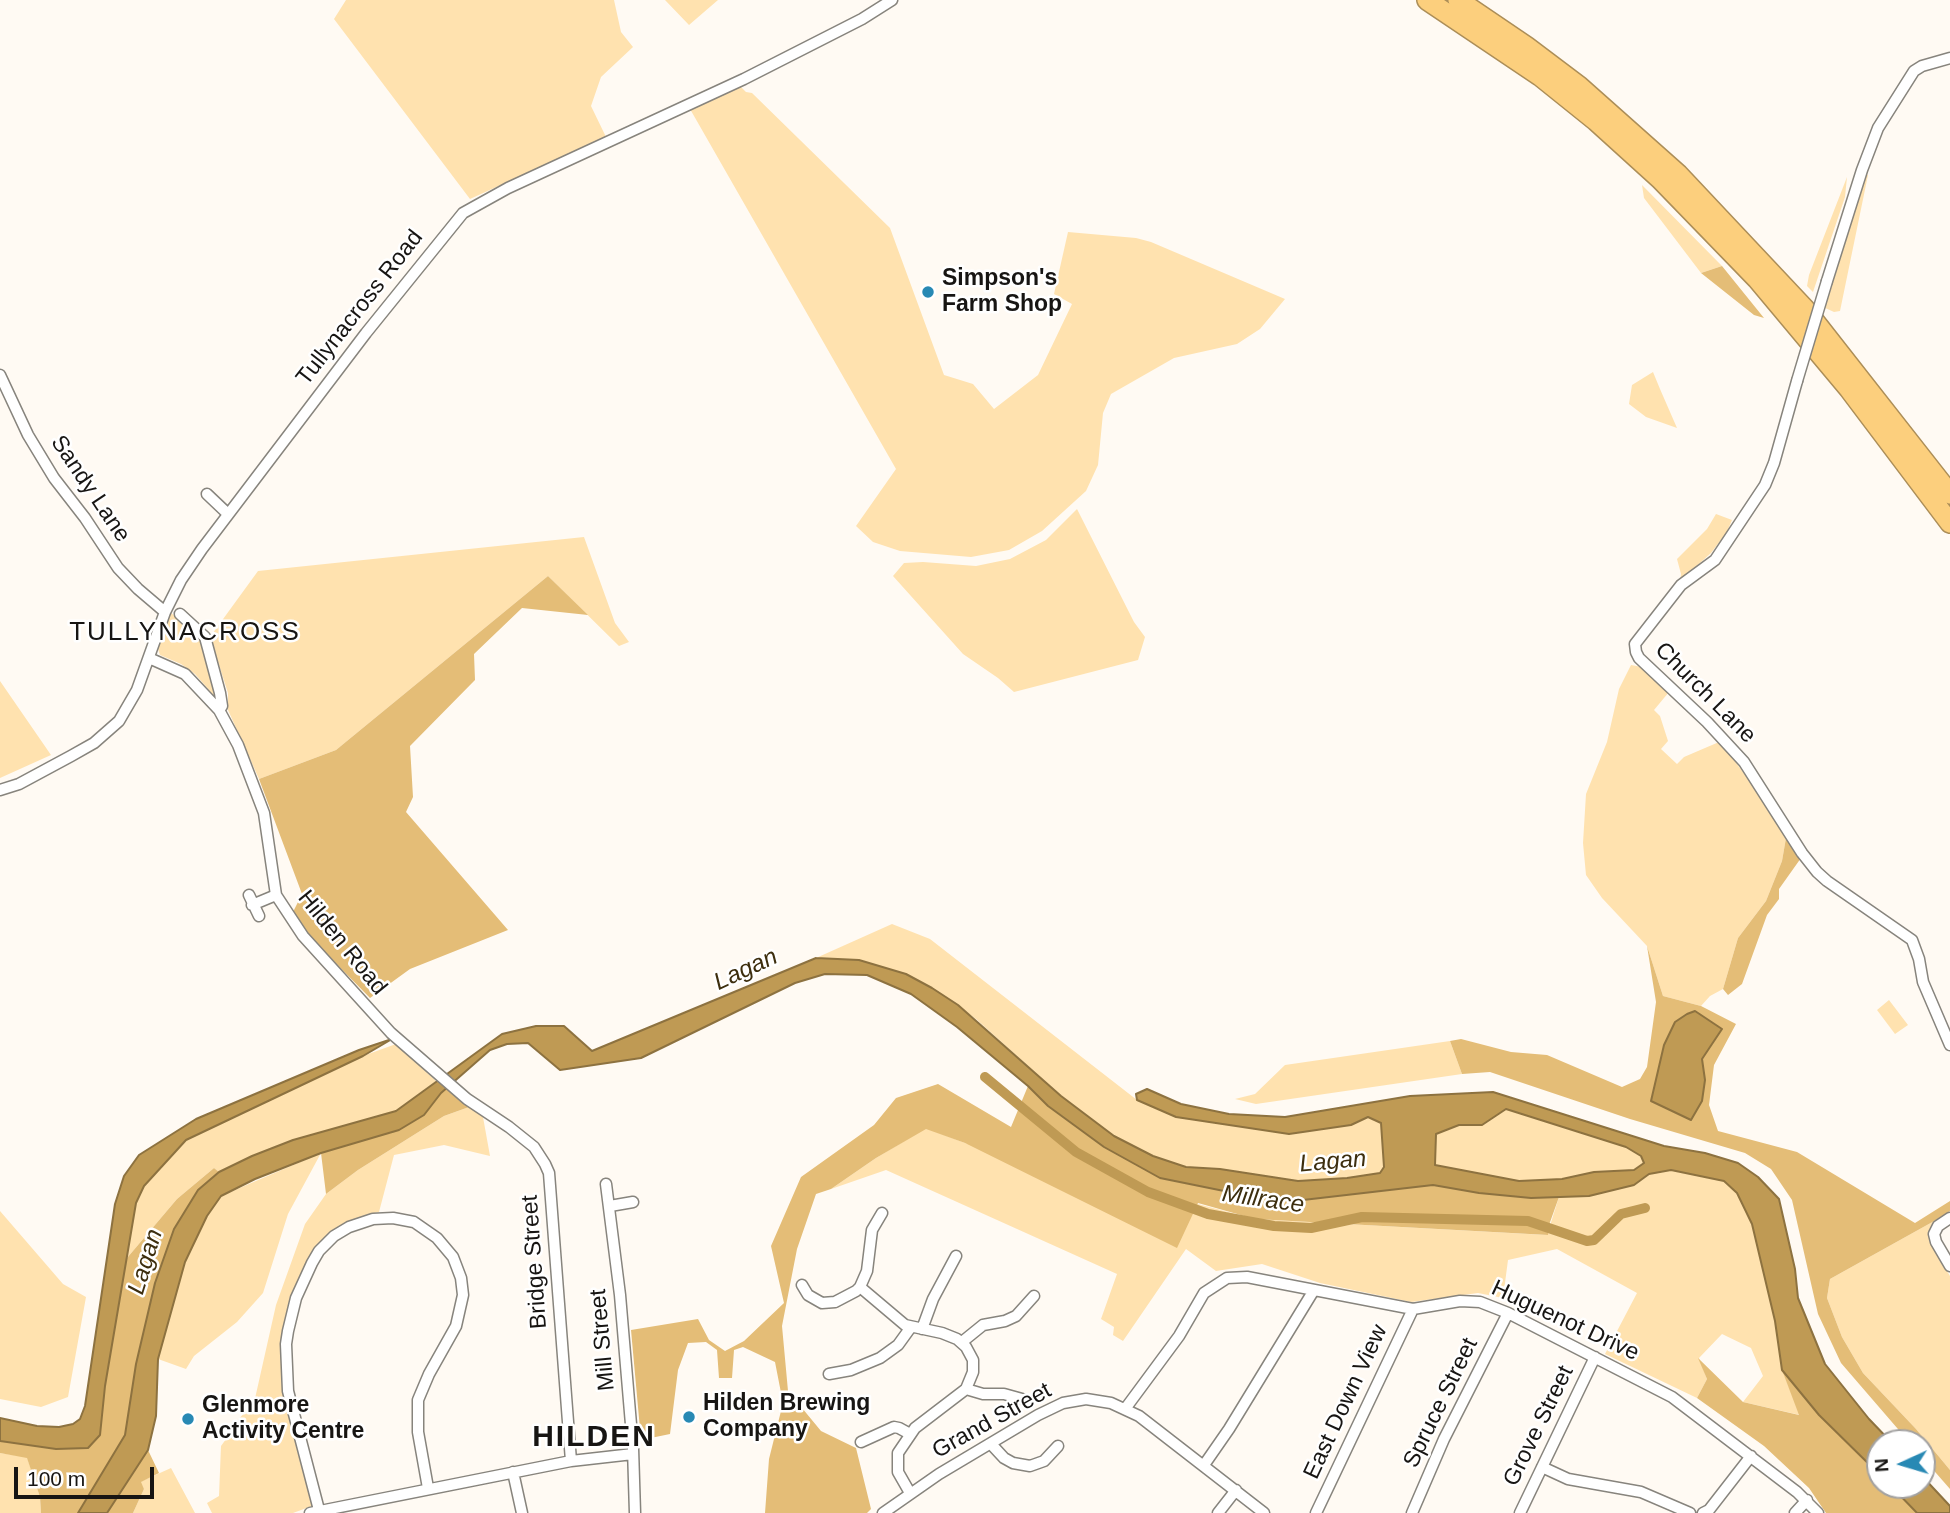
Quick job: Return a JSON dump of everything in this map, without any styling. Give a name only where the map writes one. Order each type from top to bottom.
[{"type":"highway","points":[[1427,0],[1540,76],[1596,121],[1660,179],[1757,279],[1849,389],[1950,523]]},
{"type":"highway","points":[[1458,0],[1580,86],[1686,182],[1813,319],[1950,494]]},
{"type":"street","name":"Tullynacross Road","points":[[0,790],[19,784],[71,757],[119,721],[137,690],[165,612],[181,580],[227,513],[366,332],[463,213],[508,187],[744,79],[862,19],[892,0]]},
{"type":"street","name":"Church Lane","points":[[1950,58],[1914,71],[1878,128],[1827,281],[1768,480],[1715,560],[1675,592],[1635,644],[1639,658],[1707,722],[1744,762],[1817,872],[1912,940],[1923,982],[1950,1045]]},
{"type":"street","name":"Sandy Lane","points":[[0,374],[28,435],[54,478],[118,568],[165,612]]},
{"type":"street","points":[[207,494],[227,513]]},
{"type":"street","name":"Hilden Road","points":[[180,614],[205,637],[220,693],[222,706],[219,710]]},
{"type":"street","name":"Hilden Road","points":[[149,658],[185,674],[219,710],[238,746],[264,813],[276,895],[303,936],[391,1032],[428,1064]]},
{"type":"street","points":[[259,916],[251,900],[276,895]]},
{"type":"street","name":"Bridge Street","points":[[428,1064],[467,1099],[534,1147],[549,1173],[571,1461]]},
{"type":"street","name":"Mill Street","points":[[606,1184],[620,1285],[635,1513]]},
{"type":"street","points":[[610,1206],[633,1202]]},
{"type":"street","points":[[802,1285],[814,1300],[828,1304],[860,1287],[869,1260],[872,1230],[882,1213]]},
{"type":"street","points":[[428,1488],[418,1432],[418,1400],[456,1326],[463,1295],[461,1278],[453,1257],[437,1238],[414,1222],[393,1218],[373,1219],[349,1227],[319,1251],[296,1298],[288,1331],[288,1391],[315,1512],[571,1461],[633,1454]]},
{"type":"street","points":[[1950,1218],[1938,1226],[1934,1234],[1950,1266]]},
{"type":"street","points":[[829,1374],[850,1370],[880,1358],[917,1328],[956,1256]]},
{"type":"street","name":"Huguenot Drive","points":[[1125,1409],[1179,1336],[1204,1293],[1220,1281],[1237,1276],[1247,1277],[1412,1309],[1449,1302],[1480,1302],[1508,1313],[1672,1397],[1807,1500],[1818,1513]]},
{"type":"street","points":[[860,1287],[899,1321],[942,1333],[962,1342],[970,1353],[974,1366],[972,1379],[966,1389],[910,1434],[898,1452],[896,1466],[910,1493]]},
{"type":"street","points":[[1204,1465],[1314,1290]]},
{"type":"street","points":[[962,1342],[983,1325],[1016,1316],[1034,1296]]},
{"type":"street","name":"East Down View","points":[[1316,1513],[1412,1309]]},
{"type":"street","name":"Spruce Street","points":[[1412,1513],[1444,1439],[1508,1313]]},
{"type":"street","name":"Grove Street","points":[[1520,1513],[1595,1357]]},
{"type":"street","points":[[966,1389],[976,1393],[1004,1394],[1022,1399]]},
{"type":"street","name":"Grand Street","points":[[883,1513],[910,1493],[1038,1415],[1074,1400],[1099,1401],[1125,1409],[1159,1430],[1264,1513]]},
{"type":"street","points":[[861,1442],[894,1427],[910,1434]]},
{"type":"street","points":[[991,1444],[1004,1458],[1013,1463],[1030,1466],[1044,1461],[1058,1446]]},
{"type":"street","points":[[1703,1513],[1709,1510],[1751,1456]]},
{"type":"street","points":[[1542,1467],[1568,1479],[1640,1492],[1690,1513]]},
{"type":"street","points":[[513,1472],[522,1513]]},
{"type":"street","points":[[1218,1513],[1236,1490]]},
{"type":"street","points":[[370,1500],[373,1513]]},
{"type":"street","points":[[1795,1513],[1807,1500]]},
{"type":"street","points":[[1656,1513],[1662,1501]]},
{"type":"shaded area","points":[[346,0],[614,0],[621,32],[633,47],[601,77],[591,106],[606,137],[470,199],[334,19]]},
{"type":"shaded area","points":[[665,0],[718,0],[689,25]]},
{"type":"shaded area","points":[[740,86],[746,92],[752,93],[890,228],[944,375],[973,384],[994,409],[1038,375],[1072,304],[1054,294],[1068,232],[1136,238],[1151,242],[1285,299],[1260,329],[1237,344],[1174,358],[1111,394],[1103,413],[1098,465],[1086,491],[1042,531],[1009,550],[971,557],[900,551],[873,542],[856,526],[896,469],[690,109]]},
{"type":"shaded area","points":[[1864,174],[1868,175],[1840,311],[1834,312],[1823,307]]},
{"type":"shaded area","points":[[1847,177],[1845,197],[1813,292],[1807,286],[1809,275]]},
{"type":"shaded area","points":[[1642,185],[1722,266],[1701,273],[1644,198]]},
{"type":"shaded area","points":[[1722,266],[1764,318],[1754,315],[1701,273]]},
{"type":"shaded area","points":[[1653,372],[1677,428],[1646,417],[1629,404],[1632,385]]},
{"type":"shaded area","points":[[1077,509],[1134,622],[1145,637],[1138,660],[1014,692],[963,654],[893,576],[904,563],[976,566],[1010,559],[1046,540]]},
{"type":"shaded area","points":[[1716,514],[1732,520],[1727,532],[1711,553],[1680,581],[1677,559],[1707,529]]},
{"type":"shaded area","points":[[584,537],[615,623],[629,642],[619,646],[548,576],[336,750],[259,779],[228,710],[228,693],[210,637],[258,571]]},
{"type":"shaded area","points":[[548,576],[588,615],[522,608],[474,654],[475,680],[410,746],[413,797],[406,812],[508,930],[410,969],[370,998],[310,937],[293,912],[302,894],[259,779],[336,750]]},
{"type":"shaded area","points":[[170,612],[198,636],[204,645],[216,698],[195,674],[181,664],[160,655],[158,649]]},
{"type":"shaded area","points":[[1631,665],[1642,667],[1669,692],[1654,710],[1660,716],[1668,741],[1661,749],[1677,764],[1684,757],[1719,742],[1784,829],[1786,838],[1782,861],[1766,901],[1738,938],[1723,989],[1710,996],[1701,1006],[1663,996],[1647,946],[1602,898],[1586,875],[1583,843],[1586,794],[1607,742],[1619,689]]},
{"type":"shaded area","points":[[0,681],[51,755],[0,778]]},
{"type":"shaded area","points":[[1784,829],[1801,858],[1779,889],[1779,899],[1767,915],[1742,984],[1728,995],[1723,989],[1738,938],[1766,901],[1782,861],[1786,838]]},
{"type":"shaded area","points":[[892,924],[930,939],[1137,1100],[1176,1117],[1289,1134],[1351,1125],[1368,1117],[1381,1123],[1384,1167],[1380,1173],[1298,1181],[1220,1169],[1186,1167],[1153,1156],[1114,1136],[1061,1096],[976,1019],[932,988],[906,974],[859,960],[816,958]]},
{"type":"shaded area","points":[[1647,946],[1663,996],[1701,1006],[1736,1024],[1714,1065],[1709,1105],[1718,1131],[1797,1152],[1915,1223],[1950,1201],[1950,1211],[1830,1279],[1827,1298],[1842,1337],[1863,1373],[1916,1429],[1898,1429],[1841,1363],[1818,1314],[1792,1200],[1771,1169],[1745,1153],[1630,1119],[1490,1072],[1462,1074],[1450,1041],[1461,1039],[1511,1052],[1547,1055],[1622,1087],[1640,1079],[1647,1067],[1656,1002]],"holes":[[[1722,1029],[1702,1059],[1705,1080],[1651,1100],[1655,1088]]]},
{"type":"shaded area","points":[[816,958],[859,960],[906,974],[932,988],[958,1005],[1061,1096],[1114,1136],[1153,1156],[1186,1167],[1220,1169],[1298,1181],[1380,1173],[1384,1167],[1381,1123],[1368,1117],[1351,1125],[1289,1134],[1176,1117],[1137,1100],[1136,1094],[1147,1089],[1181,1104],[1229,1114],[1285,1117],[1410,1096],[1493,1092],[1664,1146],[1705,1153],[1738,1163],[1758,1177],[1779,1199],[1795,1269],[1798,1298],[1825,1364],[1879,1429],[1866,1429],[1866,1461],[1819,1415],[1782,1370],[1775,1321],[1752,1224],[1737,1193],[1724,1181],[1671,1170],[1649,1174],[1634,1185],[1589,1196],[1531,1198],[1433,1185],[1303,1200],[1224,1191],[1160,1178],[1104,1147],[1048,1106],[957,1027],[911,994],[867,975],[825,974],[795,983],[641,1058],[560,1070],[528,1043],[507,1044],[490,1050],[441,1093],[424,1115],[399,1130],[321,1153],[255,1179],[221,1196],[207,1216],[185,1262],[158,1359],[156,1416],[148,1450],[107,1513],[78,1513],[125,1435],[136,1364],[155,1283],[174,1229],[198,1190],[219,1172],[252,1156],[293,1140],[396,1111],[502,1034],[536,1026],[564,1026],[592,1051]],"holes":[[[1506,1109],[1626,1147],[1641,1156],[1644,1163],[1634,1170],[1594,1172],[1562,1179],[1519,1181],[1435,1165],[1436,1134],[1459,1125],[1482,1125]]]},
{"type":"shaded area","points":[[1889,1000],[1908,1025],[1895,1034],[1877,1010]]},
{"type":"shaded area","points":[[1695,1011],[1722,1029],[1702,1059],[1705,1080],[1702,1101],[1691,1120],[1651,1101],[1664,1045],[1675,1022]]},
{"type":"shaded area","points":[[392,1039],[363,1056],[186,1140],[144,1186],[136,1203],[105,1386],[100,1435],[88,1448],[56,1449],[0,1441],[0,1418],[37,1426],[59,1427],[73,1424],[80,1419],[85,1406],[115,1204],[124,1176],[139,1155],[196,1119],[359,1050]]},
{"type":"shaded area","points":[[1450,1041],[1462,1074],[1256,1104],[1235,1099],[1255,1094],[1285,1065]]},
{"type":"shaded area","points":[[396,1044],[436,1081],[396,1111],[293,1140],[219,1172],[214,1168],[177,1199],[127,1258],[136,1203],[144,1186],[186,1140],[363,1056]]},
{"type":"shaded area","points":[[938,1084],[1011,1127],[1028,1086],[1048,1106],[1104,1147],[1160,1178],[1224,1191],[1303,1200],[1433,1185],[1531,1198],[1559,1197],[1548,1235],[1255,1219],[1198,1203],[1177,1248],[965,1143],[926,1129],[876,1158],[831,1189],[816,1194],[797,1249],[782,1326],[788,1391],[821,1431],[856,1448],[871,1509],[867,1513],[765,1513],[769,1459],[783,1403],[775,1362],[743,1347],[734,1350],[732,1378],[719,1378],[717,1350],[706,1342],[688,1343],[678,1370],[670,1434],[641,1440],[631,1330],[698,1319],[709,1340],[725,1351],[744,1341],[784,1303],[771,1246],[801,1177],[874,1125],[896,1098]]},
{"type":"shaded area","points":[[447,1087],[469,1107],[444,1116],[358,1170],[326,1194],[321,1153],[399,1130]]},
{"type":"shaded area","points":[[469,1107],[483,1117],[490,1156],[444,1145],[394,1155],[379,1212],[362,1216],[337,1231],[303,1272],[284,1388],[298,1454],[312,1495],[312,1506],[293,1513],[212,1513],[207,1503],[219,1496],[221,1446],[229,1435],[230,1428],[254,1403],[276,1305],[305,1224],[326,1194],[358,1170],[444,1116]]},
{"type":"shaded area","points":[[1506,1109],[1626,1147],[1641,1156],[1644,1164],[1634,1170],[1594,1172],[1562,1179],[1519,1181],[1435,1165],[1436,1134],[1459,1125],[1482,1125]]},
{"type":"shaded area","points":[[926,1128],[965,1143],[1255,1219],[1547,1235],[1559,1197],[1589,1196],[1634,1185],[1649,1174],[1671,1170],[1724,1181],[1737,1193],[1752,1224],[1775,1321],[1783,1372],[1800,1415],[1743,1402],[1763,1376],[1751,1348],[1722,1334],[1699,1358],[1707,1379],[1697,1398],[1605,1354],[1637,1293],[1557,1249],[1508,1260],[1503,1298],[1478,1293],[1411,1302],[1320,1283],[1262,1264],[1216,1271],[1186,1249],[1123,1341],[1113,1335],[1114,1327],[1101,1319],[1117,1274],[886,1170],[831,1189]]},
{"type":"shaded area","points":[[321,1153],[288,1214],[263,1293],[237,1322],[194,1356],[186,1369],[158,1359],[185,1262],[207,1216],[221,1196]]},
{"type":"shaded area","points":[[214,1168],[219,1172],[198,1190],[174,1229],[155,1283],[136,1364],[125,1435],[78,1513],[41,1513],[40,1497],[27,1458],[0,1453],[0,1441],[10,1443],[100,1435],[105,1386],[127,1258],[177,1199]]},
{"type":"shaded area","points":[[0,1211],[63,1284],[86,1297],[68,1397],[41,1407],[0,1399]]},
{"type":"shaded area","points":[[1936,1220],[1932,1234],[1934,1249],[1950,1276],[1950,1470],[1936,1453],[1936,1429],[1916,1429],[1863,1373],[1842,1337],[1827,1298],[1830,1279]]},
{"type":"shaded area","points":[[1698,1358],[1743,1402],[1799,1415],[1782,1370],[1819,1415],[1866,1461],[1866,1499],[1904,1499],[1917,1513],[1826,1513],[1809,1488],[1764,1446],[1697,1398],[1707,1379]]},
{"type":"shaded area","points":[[148,1450],[159,1473],[141,1482],[144,1489],[133,1513],[107,1513]]},
{"type":"shaded area","points":[[0,1453],[27,1457],[40,1497],[41,1513],[0,1513]]},
{"type":"shaded area","points":[[1936,1453],[1950,1470],[1950,1489],[1936,1473]]},
{"type":"shaded area","points":[[171,1468],[195,1513],[133,1513],[144,1489],[140,1482]]},
{"type":"shaded area","points":[[1936,1491],[1950,1506],[1950,1513],[1917,1513],[1904,1499],[1936,1499]]},
{"type":"waterway","name":"Millrace","points":[[985,1077],[1076,1152],[1148,1192],[1208,1214],[1274,1226],[1311,1228],[1362,1217],[1528,1221],[1587,1241],[1594,1240],[1621,1214],[1645,1208]]},
{"type":"place","name":"Simpson's Farm Shop","points":[[928,292]]},
{"type":"place","name":"Hilden Brewing Company","points":[[689,1417]]},
{"type":"place","name":"Glenmore Activity Centre","points":[[188,1419]]},
{"type":"district","name":"TULLYNACROSS","points":[[185,633]]},
{"type":"district","name":"HILDEN","points":[[594,1438]]},
{"type":"water label","name":"Lagan","points":[[746,970]]},
{"type":"water label","name":"Lagan","points":[[1333,1162]]},
{"type":"water label","name":"Lagan","points":[[146,1262]]}]
